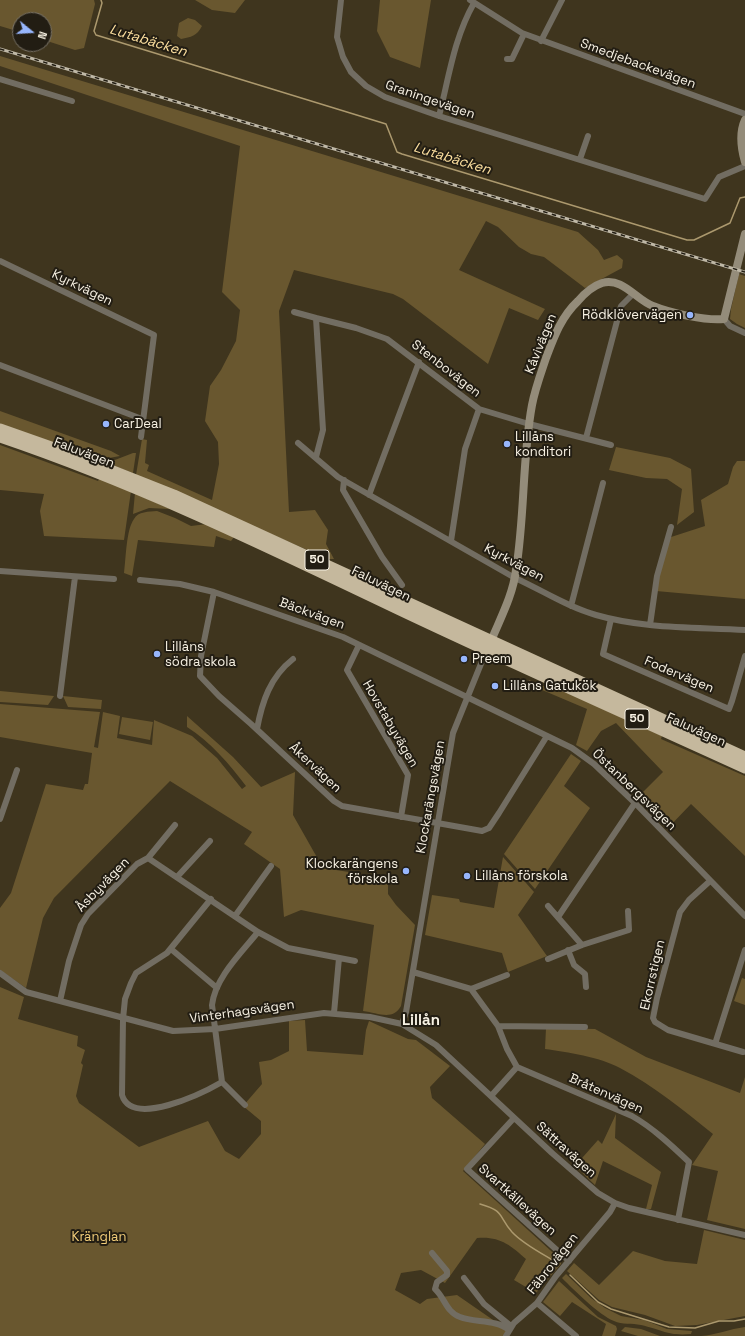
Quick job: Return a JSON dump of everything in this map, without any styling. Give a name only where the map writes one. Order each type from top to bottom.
[{"type":"highway","name":"Faluvägen","points":[[0,429],[142,486],[245,536],[489,645],[745,768]]},
{"type":"highway","name":"Faluvägen","points":[[0,438],[127,480]]},
{"type":"highway","name":"Faluvägen","points":[[526,663],[745,757]]},
{"type":"street","name":"Graningevägen","points":[[341,0],[337,37],[343,57],[351,72],[366,86],[385,97],[439,116],[705,199],[719,177],[745,166]]},
{"type":"street","points":[[541,41],[562,0]]},
{"type":"street","points":[[439,116],[456,44],[472,1]]},
{"type":"street","name":"Smedjebackevägen","points":[[472,1],[524,34],[745,114]]},
{"type":"street","points":[[507,59],[512,59],[524,34]]},
{"type":"street","points":[[0,79],[72,101]]},
{"type":"street","points":[[745,120],[741,137],[745,162]]},
{"type":"street","points":[[580,159],[588,136]]},
{"type":"street","points":[[745,234],[724,319],[730,326],[745,333]]},
{"type":"street","name":"Kyrkvägen","points":[[0,261],[154,335],[142,419]]},
{"type":"street","name":"Kåvivägen","points":[[489,645],[515,578],[532,403],[552,340],[561,321],[571,307],[588,291],[602,283],[617,284],[624,286],[655,307],[707,319],[724,319]]},
{"type":"street","points":[[586,438],[621,306],[634,293]]},
{"type":"street","name":"Stenbovägen","points":[[294,312],[376,334],[396,345],[479,409],[529,424],[612,445]]},
{"type":"street","points":[[316,318],[322,430],[316,457]]},
{"type":"street","points":[[369,495],[419,362]]},
{"type":"street","points":[[0,365],[142,419],[141,437]]},
{"type":"street","points":[[452,541],[465,449],[479,409]]},
{"type":"street","name":"Kyrkvägen","points":[[298,443],[344,480],[369,495],[515,578],[539,588],[571,606],[611,619],[650,625],[745,630]]},
{"type":"street","points":[[344,480],[343,490],[379,551],[402,585]]},
{"type":"street","points":[[571,606],[604,483]]},
{"type":"street","points":[[650,625],[656,576],[670,527]]},
{"type":"street","points":[[0,571],[114,579]]},
{"type":"street","points":[[60,696],[75,577]]},
{"type":"street","name":"Bäckvägen","points":[[140,580],[180,584],[214,592],[320,629],[359,645],[466,698]]},
{"type":"street","name":"Åkervägen","points":[[214,592],[200,663],[200,676],[219,696],[338,804],[362,811],[482,831],[489,828],[547,736]]},
{"type":"street","name":"Fodervägen","points":[[611,619],[603,654],[728,709],[732,702],[745,656]]},
{"type":"street","name":"Hovstabyvägen","points":[[359,645],[347,670],[408,775],[401,817]]},
{"type":"street","name":"Klockarängsvägen","points":[[402,1024],[406,1012],[453,733],[466,698],[489,645]]},
{"type":"street","points":[[257,729],[261,705],[277,676],[293,659]]},
{"type":"street","name":"Östanbergsvägen","points":[[466,698],[578,752],[635,803],[745,916]]},
{"type":"street","points":[[0,819],[17,770]]},
{"type":"street","points":[[558,917],[635,803]]},
{"type":"street","name":"Åsbyvägen","points":[[60,1001],[69,961],[81,925],[88,914],[137,864],[148,858],[175,825]]},
{"type":"street","points":[[177,876],[210,841]]},
{"type":"street","name":"Åsbyvägen","points":[[148,858],[177,876],[258,932],[288,948],[355,961]]},
{"type":"street","points":[[234,916],[271,866]]},
{"type":"street","name":"Ekorrstigen","points":[[710,881],[689,900],[680,912],[653,1018],[656,1023],[668,1030],[743,1052]]},
{"type":"street","points":[[210,899],[171,949],[136,974],[127,991],[123,1019],[122,1095],[124,1101],[128,1105],[139,1109],[158,1108],[211,1088],[222,1082]]},
{"type":"street","points":[[548,906],[582,945]]},
{"type":"street","points":[[548,959],[568,950],[629,930],[628,911]]},
{"type":"street","points":[[244,1105],[222,1082],[212,1005],[217,988],[227,972],[258,932]]},
{"type":"street","points":[[171,949],[217,988]]},
{"type":"street","points":[[568,950],[574,966],[585,974],[586,987]]},
{"type":"street","points":[[715,1044],[745,950]]},
{"type":"street","points":[[334,1013],[339,958]]},
{"type":"street","points":[[412,972],[471,989],[507,976]]},
{"type":"street","name":"Vinterhagsvägen","points":[[0,973],[26,992],[123,1019],[173,1031],[215,1029],[313,1013],[334,1013],[370,1017],[402,1024]]},
{"type":"street","points":[[471,989],[498,1026],[507,1049],[517,1067],[491,1096]]},
{"type":"street","name":"Sättravägen","points":[[402,1024],[436,1045],[514,1118],[598,1193],[615,1203],[678,1220],[745,1235]]},
{"type":"street","points":[[498,1026],[585,1027]]},
{"type":"street","name":"Bråtenvägen","points":[[517,1067],[632,1116],[654,1130],[689,1162],[678,1220]]},
{"type":"street","name":"Svartkällevägen","points":[[514,1118],[467,1169],[569,1261]]},
{"type":"street","name":"Fäbrovägen","points":[[508,1331],[537,1303],[546,1289],[610,1212],[615,1203]]},
{"type":"street","points":[[432,1253],[447,1271],[447,1275],[437,1282],[435,1289],[441,1294],[450,1311],[459,1317],[506,1327],[508,1331]]},
{"type":"street","points":[[464,1278],[484,1304],[508,1331]]},
{"type":"street","points":[[537,1303],[576,1336]]},
{"type":"green space","points":[[0,0],[94,0],[95,4],[84,48],[75,50],[52,43],[52,12],[12,12],[12,30],[0,26]]},
{"type":"green space","points":[[195,0],[245,0],[235,13],[212,10]]},
{"type":"green space","points":[[380,0],[431,0],[420,68],[390,57],[377,31]]},
{"type":"green space","points":[[188,18],[195,20],[202,26],[193,36],[181,39],[177,36],[179,23]]},
{"type":"green space","points":[[0,56],[578,232],[598,250],[604,260],[617,255],[623,260],[622,268],[585,288],[544,257],[531,254],[519,247],[498,227],[486,221],[459,270],[545,309],[538,320],[509,308],[488,364],[403,299],[393,294],[294,270],[279,311],[289,512],[315,510],[328,530],[326,544],[334,559],[328,559],[136,475],[142,439],[147,440],[145,463],[149,465],[147,471],[212,500],[219,464],[218,442],[205,421],[210,386],[221,370],[236,341],[240,310],[222,292],[240,146],[0,66]]},
{"type":"green space","points":[[739,274],[745,276],[745,328],[730,319]]},
{"type":"green space","points":[[0,411],[111,451],[120,456],[109,458],[68,448],[0,424]]},
{"type":"green space","points":[[0,445],[98,481],[100,478],[131,491],[124,540],[44,536],[40,511],[44,494],[0,490]]},
{"type":"green space","points":[[616,447],[670,458],[691,469],[694,512],[677,525],[682,489],[667,479],[646,478],[609,470]]},
{"type":"green space","points":[[136,453],[133,473],[107,463]]},
{"type":"green space","points":[[737,461],[745,461],[745,599],[656,591],[668,538],[705,526],[701,500],[728,484],[733,467]]},
{"type":"green space","points":[[135,493],[170,509],[149,508],[133,514]]},
{"type":"green space","points":[[157,511],[191,526],[207,524],[234,537],[231,541],[216,536],[214,547],[138,540],[132,576],[124,573],[131,524],[136,516],[144,512]]},
{"type":"green space","points":[[529,680],[553,690],[562,690],[662,736],[661,739],[745,776],[745,856],[691,804],[667,829],[637,798],[663,772],[616,723],[601,731],[587,751],[576,745],[587,709],[528,684]]},
{"type":"green space","points":[[0,691],[54,696],[48,705],[0,702]]},
{"type":"green space","points":[[63,696],[102,700],[101,709],[68,707]]},
{"type":"green space","points":[[0,704],[100,712],[94,747],[98,748],[103,712],[120,716],[117,738],[152,745],[154,720],[192,736],[217,758],[242,789],[246,786],[212,746],[187,727],[187,716],[233,757],[261,787],[295,772],[293,815],[323,868],[388,878],[388,894],[415,925],[401,1006],[398,1011],[385,1015],[363,1011],[374,925],[301,910],[284,917],[280,869],[244,844],[252,832],[170,781],[54,898],[43,918],[26,988],[0,970],[0,908],[11,893],[46,784],[83,790],[85,784],[88,784],[92,753],[0,737]]},
{"type":"green space","points":[[122,717],[153,722],[150,740],[119,734]]},
{"type":"green space","points":[[571,754],[581,761],[564,786],[590,808],[535,889],[504,854]]},
{"type":"green space","points":[[503,857],[534,892],[518,915],[547,956],[508,972],[502,953],[425,935],[432,895],[459,899],[460,902],[494,908]]},
{"type":"green space","points":[[742,978],[745,979],[745,1005],[734,1001]]},
{"type":"green space","name":"Kränglan","points":[[0,987],[24,997],[18,1019],[78,1036],[77,1046],[85,1050],[81,1063],[83,1065],[76,1096],[79,1103],[139,1147],[208,1121],[225,1151],[239,1159],[261,1134],[261,1121],[243,1106],[262,1084],[259,1062],[271,1060],[289,1051],[289,1021],[305,1020],[307,1051],[363,1055],[366,1030],[369,1021],[408,1039],[416,1040],[450,1066],[430,1087],[432,1098],[485,1144],[463,1171],[561,1260],[561,1264],[536,1293],[514,1280],[526,1259],[504,1242],[492,1238],[477,1238],[445,1283],[421,1270],[401,1273],[395,1290],[420,1304],[427,1299],[457,1295],[509,1331],[506,1336],[0,1336]]},
{"type":"green space","points":[[546,1028],[595,1029],[646,1057],[740,1093],[745,1077],[745,1229],[707,1220],[718,1171],[692,1165],[713,1134],[656,1090],[620,1068],[593,1058],[573,1053],[545,1049]]},
{"type":"green space","points":[[616,1114],[615,1138],[661,1172],[651,1209],[646,1209],[652,1185],[603,1161],[595,1185],[575,1166],[598,1140],[602,1144]]},
{"type":"green space","points":[[704,1230],[745,1240],[745,1316],[697,1325],[675,1326],[645,1315],[612,1307],[599,1300],[567,1271],[574,1263],[599,1285],[633,1251],[665,1261],[697,1264]]},
{"type":"green space","points":[[566,1274],[591,1298],[605,1308],[621,1316],[644,1320],[667,1329],[692,1331],[691,1334],[670,1333],[641,1325],[614,1321],[594,1308],[573,1289],[562,1278]]},
{"type":"green space","points":[[559,1281],[598,1317],[616,1326],[617,1329],[615,1336],[602,1336],[606,1324],[572,1302],[560,1316],[543,1302]]},
{"type":"green space","points":[[625,1327],[641,1329],[660,1336],[638,1336],[621,1331]]},
{"type":"green space","points":[[745,1327],[745,1336],[701,1336],[734,1329]]},
{"type":"waterway","name":"Lutabäcken","points":[[101,0],[102,3],[94,31],[96,35],[386,124],[397,152],[402,154],[687,240],[694,240],[730,223],[740,198],[745,197]]},
{"type":"waterway","points":[[480,1204],[494,1209],[516,1236],[532,1248],[556,1262]]},
{"type":"waterway","points":[[570,1275],[598,1302],[611,1309],[669,1327],[695,1328],[719,1321],[745,1319]]},
{"type":"railway","points":[[0,49],[745,272]]},
{"type":"place","name":"Rödklövervägen","points":[[690,315]]},
{"type":"place","name":"CarDeal","points":[[106,424]]},
{"type":"place","name":"Lillåns konditori","points":[[507,444]]},
{"type":"place","name":"Lillåns södra skola","points":[[157,654]]},
{"type":"place","name":"Preem","points":[[464,659]]},
{"type":"place","name":"Lillåns Gatukök","points":[[495,686]]},
{"type":"place","name":"Klockarängens förskola","points":[[406,871]]},
{"type":"place","name":"Lillåns förskola","points":[[467,876]]},
{"type":"district","name":"Lillån","points":[[421,1021]]}]
